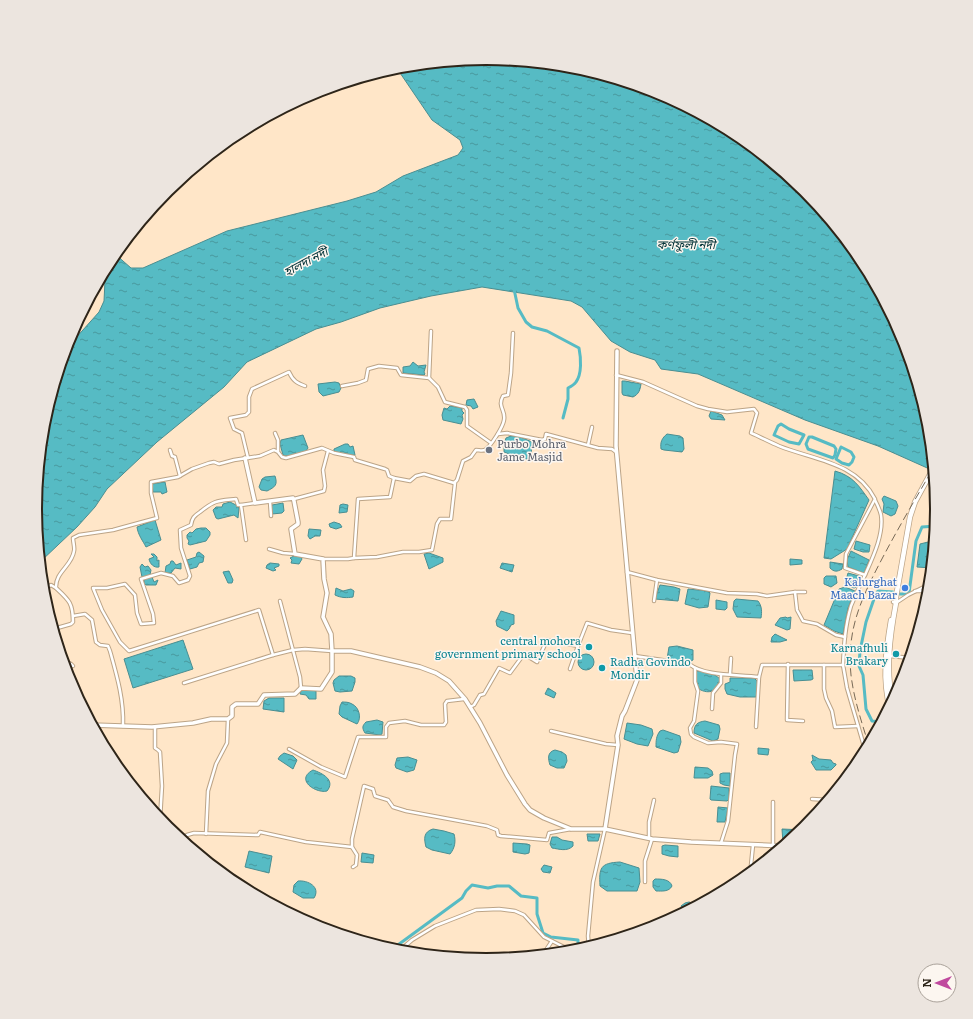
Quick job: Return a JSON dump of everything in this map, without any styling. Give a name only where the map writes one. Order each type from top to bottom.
[{"type":"highway","points":[[888,699],[885,678],[897,590],[910,516],[915,502],[930,475]]},
{"type":"highway","points":[[888,655],[890,694]]},
{"type":"street","points":[[429,378],[431,331]]},
{"type":"street","points":[[270,549],[283,553],[323,559],[348,559],[432,550],[437,524],[440,519],[451,519],[454,482],[457,480],[464,461],[471,457],[476,450],[485,450],[502,428],[504,414],[500,401],[504,396],[508,395],[509,390],[513,333]]},
{"type":"street","points":[[589,942],[593,882],[604,829],[618,746],[617,736],[622,716],[637,680],[616,452],[617,351]]},
{"type":"street","points":[[342,386],[366,380],[368,369],[379,366],[397,368],[399,374],[404,376],[429,378],[438,387],[445,402],[465,407],[467,410],[466,426],[491,443]]},
{"type":"street","points":[[255,504],[242,433],[234,429],[230,418],[246,415],[249,412],[249,397],[253,387],[289,372],[297,384],[305,386]]},
{"type":"street","points":[[616,375],[643,382],[697,406],[708,409],[727,412],[754,409],[757,413],[751,433],[778,446],[850,471],[862,481],[875,499],[881,515],[880,534],[871,562],[852,605],[846,624],[843,665],[847,688],[863,744]]},
{"type":"street","points":[[588,445],[592,427]]},
{"type":"street","points":[[275,433],[278,440],[278,452]]},
{"type":"street","points":[[497,434],[507,433],[542,440],[545,440],[546,434],[604,449],[612,449],[616,452]]},
{"type":"street","points":[[56,588],[56,580],[68,565],[74,552],[73,538],[79,535],[114,530],[157,518],[151,493],[151,482],[180,476],[192,469],[209,463],[214,462],[219,464],[260,456],[274,450],[282,457],[286,458],[322,448],[341,456],[354,457],[356,460],[385,469],[387,470],[389,476],[394,478],[410,481],[419,475],[424,474],[454,482]]},
{"type":"street","points":[[170,450],[172,456],[175,457],[180,476]]},
{"type":"street","points":[[273,655],[259,610],[129,651],[120,642],[102,610],[93,588],[108,588],[125,584],[135,595],[137,613],[141,624],[154,623],[153,614],[141,580],[161,573],[173,576],[179,583],[188,580],[190,576],[181,548],[180,530],[191,525],[193,517],[215,502],[236,499],[238,505],[255,504],[291,498],[294,499],[324,491],[325,486],[323,470],[328,451]]},
{"type":"street","points":[[354,558],[357,501],[360,499],[390,497],[394,478]]},
{"type":"street","points":[[294,499],[298,522],[298,524],[292,529],[295,554]]},
{"type":"street","points":[[865,575],[845,568],[846,554],[875,499]]},
{"type":"street","points":[[270,502],[271,516]]},
{"type":"street","points":[[241,505],[246,540]]},
{"type":"street","points":[[206,834],[208,791],[216,764],[227,743],[228,719],[232,716],[232,707],[236,704],[258,704],[264,695],[295,694],[301,688],[317,689],[323,687],[332,672],[331,634],[323,617],[327,593],[324,579],[323,559]]},
{"type":"street","points":[[627,572],[657,580],[727,593],[758,594],[767,596],[805,592]]},
{"type":"street","points":[[654,601],[657,580]]},
{"type":"street","points":[[49,586],[51,585],[56,588],[70,601],[73,622],[58,628]]},
{"type":"street","points":[[895,603],[901,598],[924,587]]},
{"type":"street","points":[[915,591],[923,592]]},
{"type":"street","points":[[795,592],[797,610],[803,621],[817,624],[836,635],[845,637]]},
{"type":"street","points":[[280,601],[300,677],[301,688]]},
{"type":"street","points":[[73,616],[86,614],[92,620],[96,642],[100,645],[108,646],[122,695],[124,710],[123,726]]},
{"type":"street","points":[[570,669],[587,623],[611,630],[632,633]]},
{"type":"street","points":[[470,707],[474,705],[480,695],[484,694],[499,668],[510,673],[524,654],[536,662],[547,640],[578,646]]},
{"type":"street","points":[[184,683],[273,655],[293,650],[305,649],[351,651],[420,667],[436,673],[449,681],[465,699],[525,804],[530,810],[544,818],[571,829]]},
{"type":"street","points":[[888,655],[905,657]]},
{"type":"street","points":[[635,656],[689,664],[695,668],[721,675],[730,674],[759,677]]},
{"type":"street","points":[[730,674],[731,658]]},
{"type":"street","points":[[788,664],[787,720],[804,721]]},
{"type":"street","points":[[756,727],[759,677],[762,665],[843,665]]},
{"type":"street","points":[[824,665],[824,689],[832,711],[835,727],[858,726]]},
{"type":"street","points":[[695,668],[695,682],[698,691],[694,721],[690,728],[692,734],[694,737],[708,743],[721,742],[737,744],[728,821],[721,844]]},
{"type":"street","points":[[712,708],[714,693],[720,683],[721,675]]},
{"type":"street","points":[[289,750],[321,767],[345,777],[358,737],[386,737],[386,727],[389,723],[394,722],[405,721],[421,725],[444,725],[446,722],[445,704],[447,701],[465,699]]},
{"type":"street","points":[[98,725],[155,726],[193,723],[211,719],[228,719]]},
{"type":"street","points":[[155,726],[155,748],[160,752],[162,786],[160,812]]},
{"type":"street","points":[[551,731],[618,746]]},
{"type":"street","points":[[353,867],[356,865],[356,855],[352,847],[353,831],[364,786],[373,789],[375,796],[388,800],[392,807],[418,814],[487,826],[497,830],[498,835],[501,836],[547,840],[549,833],[571,829],[604,829],[650,838],[721,844],[777,846]]},
{"type":"street","points":[[812,799],[824,800]]},
{"type":"street","points":[[645,882],[645,861],[650,838],[649,822],[654,800]]},
{"type":"street","points":[[773,802],[773,846]]},
{"type":"street","points":[[185,836],[194,833],[258,835],[260,832],[306,842],[352,847]]},
{"type":"street","points":[[751,866],[753,845]]},
{"type":"street","points":[[405,946],[435,926],[476,910],[499,909],[515,911],[524,915],[544,937],[563,947]]},
{"type":"street","points":[[546,950],[552,941]]},
{"type":"water","name":"কর্ণফুলী নদী","points":[[457,66],[516,66],[573,74],[602,80],[629,89],[657,99],[683,111],[733,140],[780,175],[821,216],[856,263],[871,287],[897,339],[916,394],[929,469],[878,446],[805,420],[698,374],[661,369],[655,360],[630,352],[611,341],[582,307],[571,301],[482,287],[431,296],[380,308],[316,329],[247,362],[224,387],[157,442],[107,489],[95,507],[77,527],[45,557],[42,510],[43,480],[46,451],[57,394],[77,336],[99,312],[104,301],[105,282],[120,259],[131,268],[143,268],[227,231],[347,201],[376,192],[403,176],[458,155],[463,148],[460,140],[432,120],[401,74]]},
{"type":"water","points":[[413,362],[418,366],[426,365],[424,375],[403,373],[403,367],[410,366]]},
{"type":"water","points":[[622,381],[641,384],[640,390],[633,397],[623,395]]},
{"type":"water","points":[[339,383],[341,388],[339,392],[323,396],[319,392],[318,384]]},
{"type":"water","points":[[474,399],[478,407],[473,409],[471,406],[466,405],[467,400]]},
{"type":"water","points":[[450,406],[462,408],[464,413],[462,415],[463,419],[461,424],[443,420],[442,415],[444,408],[447,409]]},
{"type":"water","points":[[711,411],[722,415],[725,420],[711,419],[709,416]]},
{"type":"water","points":[[667,434],[680,436],[683,438],[684,449],[682,452],[661,449],[662,440]]},
{"type":"water","points":[[303,435],[308,448],[306,451],[292,456],[283,455],[280,444],[281,440]]},
{"type":"water","points":[[518,436],[532,442],[531,456],[527,459],[521,459],[504,452],[506,438]]},
{"type":"water","points":[[348,444],[350,447],[353,446],[355,455],[345,455],[334,451],[334,449]]},
{"type":"water","points":[[835,471],[851,479],[859,486],[869,500],[847,549],[831,559],[824,558]]},
{"type":"water","points":[[275,476],[276,484],[274,487],[267,491],[261,490],[259,487],[262,479],[265,477]]},
{"type":"water","points":[[165,482],[167,492],[162,494],[161,492],[153,492],[152,484]]},
{"type":"water","points":[[884,496],[896,501],[898,506],[895,514],[891,516],[883,512],[884,504],[882,499]]},
{"type":"water","points":[[230,502],[239,508],[238,518],[234,515],[218,519],[216,518],[213,510],[216,507],[222,507],[223,504]]},
{"type":"water","points":[[283,503],[284,511],[282,513],[272,514],[272,505]]},
{"type":"water","points":[[340,505],[348,505],[347,512],[339,513]]},
{"type":"water","points":[[155,520],[161,540],[146,547],[139,535],[137,527]]},
{"type":"water","points":[[334,522],[340,524],[342,527],[336,529],[330,527],[329,524]]},
{"type":"water","points":[[206,528],[210,532],[210,535],[206,541],[190,545],[188,544],[189,541],[187,535],[196,529]]},
{"type":"water","points":[[309,529],[321,530],[320,536],[315,536],[310,539],[308,536]]},
{"type":"water","points":[[856,541],[870,545],[869,552],[854,549]]},
{"type":"water","points":[[928,542],[930,543],[927,568],[917,567],[920,544]]},
{"type":"water","points":[[851,551],[869,560],[864,573],[848,567],[847,560]]},
{"type":"water","points":[[199,552],[204,556],[203,562],[199,563],[197,567],[190,569],[187,560],[196,557],[197,553]]},
{"type":"water","points":[[429,553],[443,558],[443,562],[429,569],[424,554]]},
{"type":"water","points":[[151,554],[154,554],[157,557],[157,561],[159,560],[159,567],[152,565],[150,562],[149,559],[154,557]]},
{"type":"water","points":[[294,556],[301,557],[302,559],[299,564],[291,563],[292,560],[290,558]]},
{"type":"water","points":[[790,559],[802,560],[802,564],[790,565]]},
{"type":"water","points":[[171,561],[173,561],[176,565],[181,563],[181,569],[175,568],[171,573],[165,573],[166,566],[170,564]]},
{"type":"water","points":[[830,562],[843,564],[842,569],[834,571],[830,568]]},
{"type":"water","points":[[270,563],[279,564],[279,566],[274,568],[276,570],[273,571],[266,568]]},
{"type":"water","points":[[502,563],[514,565],[512,572],[500,568]]},
{"type":"water","points":[[142,564],[145,567],[148,566],[151,570],[150,575],[142,577],[140,567]]},
{"type":"water","points":[[229,571],[233,580],[232,583],[228,583],[223,572]]},
{"type":"water","points":[[848,573],[859,576],[859,586],[854,588],[845,584]]},
{"type":"water","points":[[826,576],[836,576],[837,583],[831,587],[824,584],[824,578]]},
{"type":"water","points":[[152,577],[154,582],[158,580],[156,585],[146,585],[144,583],[144,580]]},
{"type":"water","points":[[660,585],[680,589],[678,601],[655,599]]},
{"type":"water","points":[[845,587],[855,591],[848,608],[843,634],[824,625],[839,589]]},
{"type":"water","points":[[336,588],[343,591],[351,589],[354,591],[353,597],[344,598],[335,595]]},
{"type":"water","points":[[688,589],[708,591],[710,593],[708,607],[699,608],[685,604]]},
{"type":"water","points":[[736,599],[758,601],[762,614],[761,618],[737,617],[733,609],[734,601]]},
{"type":"water","points":[[716,600],[727,602],[727,608],[725,610],[716,609]]},
{"type":"water","points":[[501,611],[514,615],[514,624],[511,625],[507,631],[497,626],[496,621]]},
{"type":"water","points":[[791,617],[790,629],[787,630],[775,625],[780,618]]},
{"type":"water","points":[[775,634],[787,640],[771,642],[772,637]]},
{"type":"water","points":[[183,640],[193,669],[133,688],[124,659]]},
{"type":"water","points":[[677,646],[693,650],[693,660],[689,662],[667,659],[669,647]]},
{"type":"water","points":[[586,654],[593,659],[594,662],[589,669],[586,670],[579,665],[578,662],[583,655]]},
{"type":"water","points":[[793,670],[812,670],[813,679],[794,681]]},
{"type":"water","points":[[696,671],[702,671],[718,677],[720,679],[716,689],[706,692],[699,689],[696,683]]},
{"type":"water","points":[[339,676],[351,676],[355,678],[352,691],[335,691],[333,683]]},
{"type":"water","points":[[730,678],[754,678],[757,681],[758,687],[756,697],[740,697],[727,694],[725,684],[730,682]]},
{"type":"water","points":[[548,688],[556,693],[554,698],[545,694]]},
{"type":"water","points":[[302,689],[316,691],[316,699],[309,699],[306,695],[300,694]]},
{"type":"water","points":[[269,698],[284,698],[284,712],[263,709],[264,701]]},
{"type":"water","points":[[342,702],[347,702],[354,705],[358,710],[359,722],[357,724],[339,714]]},
{"type":"water","points":[[377,720],[383,722],[382,734],[365,733],[363,727],[365,723]]},
{"type":"water","points":[[705,721],[719,725],[720,729],[718,739],[713,741],[694,733],[696,724]]},
{"type":"water","points":[[627,723],[641,725],[652,729],[653,734],[648,746],[624,739]]},
{"type":"water","points":[[663,730],[680,736],[681,742],[678,752],[674,753],[656,747],[658,735],[660,731]]},
{"type":"water","points":[[758,748],[769,749],[768,755],[758,754]]},
{"type":"water","points":[[555,750],[566,755],[567,761],[564,768],[557,768],[550,765],[549,754]]},
{"type":"water","points":[[284,753],[293,756],[297,760],[293,769],[278,759]]},
{"type":"water","points":[[812,755],[819,759],[831,760],[836,765],[831,770],[816,770],[811,762],[813,760]]},
{"type":"water","points":[[408,757],[417,760],[414,770],[407,772],[396,768],[395,765],[397,758]]},
{"type":"water","points":[[695,767],[708,768],[712,771],[713,775],[708,778],[694,778]]},
{"type":"water","points":[[313,770],[324,775],[329,780],[330,784],[327,791],[313,788],[306,782],[308,774]]},
{"type":"water","points":[[730,773],[730,786],[720,783],[720,774]]},
{"type":"water","points":[[711,786],[729,788],[729,799],[727,801],[711,800]]},
{"type":"water","points":[[718,807],[728,808],[725,822],[717,822]]},
{"type":"water","points":[[433,829],[454,834],[455,844],[450,854],[426,847],[425,836],[427,832]]},
{"type":"water","points":[[782,829],[795,830],[783,841]]},
{"type":"water","points":[[587,834],[600,834],[598,841],[588,841]]},
{"type":"water","points":[[552,837],[573,842],[573,846],[566,850],[552,848],[550,844]]},
{"type":"water","points":[[513,843],[530,845],[529,853],[525,854],[513,852]]},
{"type":"water","points":[[662,846],[678,846],[678,857],[662,854]]},
{"type":"water","points":[[249,851],[272,856],[269,873],[245,867]]},
{"type":"water","points":[[362,853],[374,855],[373,863],[361,862]]},
{"type":"water","points":[[620,862],[639,868],[640,882],[637,891],[607,891],[600,886],[600,875],[602,868],[608,864]]},
{"type":"water","points":[[544,865],[552,867],[550,873],[543,872],[541,869]]},
{"type":"water","points":[[655,879],[667,881],[672,886],[667,890],[656,891],[653,887],[653,881]]},
{"type":"water","points":[[298,881],[309,883],[315,888],[316,894],[314,898],[303,898],[293,892],[294,885]]},
{"type":"water","points":[[685,903],[692,903],[682,908],[681,906]]},
{"type":"waterway","points":[[514,289],[518,308],[526,322],[532,327],[547,331],[579,348],[581,361],[579,375],[575,383],[568,388],[568,399],[563,418]]},
{"type":"waterway","points":[[781,424],[804,435],[799,444],[789,442],[774,435],[778,426],[781,424]]},
{"type":"waterway","points":[[809,437],[834,446],[836,449],[833,458],[808,449],[806,444],[809,437]]},
{"type":"waterway","points":[[841,447],[851,452],[854,457],[849,465],[836,459],[841,447]]},
{"type":"waterway","points":[[900,594],[909,593],[916,541],[922,527],[930,526]]},
{"type":"waterway","points":[[877,722],[872,721],[866,709],[863,675],[859,666],[860,651],[866,622],[875,596],[878,591],[893,592]]},
{"type":"waterway","points":[[398,945],[462,898],[472,885],[488,888],[509,886],[521,896],[537,898],[537,914],[543,933],[551,937],[578,940],[578,944]]},
{"type":"railway","points":[[867,739],[852,684],[850,658],[854,627],[869,584],[929,475]]},
{"type":"place","name":"Purbo Mohra Jame Masjid","points":[[489,450]]},
{"type":"place","name":"Kalurghat Maach Bazar","points":[[905,588]]},
{"type":"place","name":"central mohora government primary school","points":[[589,647]]},
{"type":"place","name":"Karnafhuli Brakary","points":[[896,654]]},
{"type":"place","name":"Radha Govindo Mondir","points":[[602,668]]},
{"type":"water label","name":"হালদা নদী","points":[[306,262]]}]
